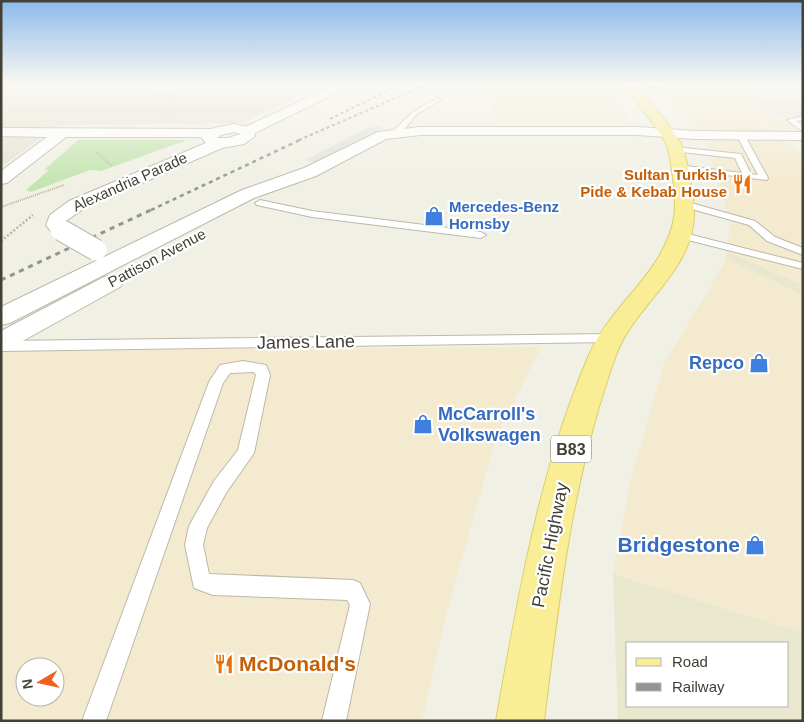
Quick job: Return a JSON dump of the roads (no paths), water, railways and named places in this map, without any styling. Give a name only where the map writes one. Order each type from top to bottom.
[{"type":"main road","name":"Pacific Highway","points":[[520,721],[544,563],[575,430],[603,353],[611,338],[669,259],[680,235],[684,204],[678,167],[671,141],[654,118]]},
{"type":"street","points":[[1,132],[63,132],[216,138],[228,128],[248,131],[276,118]]},
{"type":"street","name":"Pattison Avenue","points":[[1,317],[105,256],[273,183],[310,172],[378,137],[404,132],[605,131],[671,141],[740,136],[803,136]]},
{"type":"street","points":[[1,179],[63,132]]},
{"type":"street","name":"Alexandria Parade","points":[[105,256],[61,230],[56,225],[57,219],[76,205],[216,138]]},
{"type":"street","name":"Pattison Avenue","points":[[1,342],[294,185],[310,172]]},
{"type":"lane","points":[[404,132],[412,118]]},
{"type":"lane","points":[[803,118],[790,120],[803,130]]},
{"type":"lane","points":[[678,167],[764,178],[740,136]]},
{"type":"lane","points":[[671,141],[754,158]]},
{"type":"lane","points":[[738,156],[748,176]]},
{"type":"lane","points":[[260,203],[312,214],[481,235]]},
{"type":"lane","points":[[684,204],[752,223],[771,239],[803,252]]},
{"type":"lane","points":[[680,235],[803,266]]},
{"type":"lane","name":"James Lane","points":[[1,346],[611,338]]},
{"type":"lane","points":[[94,721],[216,382],[225,368],[238,365],[256,367],[260,369],[263,375],[246,453],[220,487],[198,526],[194,545],[201,581],[213,585],[352,590],[360,604],[334,721]]},
{"type":"railway","points":[[299,140],[350,118]]},
{"type":"railway","points":[[151,210],[302,139]]},
{"type":"railway","points":[[1,280],[153,209]]},
{"type":"place","name":"Sultan Turkish Pide & Kebab House","points":[[742,184]]},
{"type":"place","name":"Mercedes-Benz Hornsby","points":[[434,216]]},
{"type":"place","name":"Repco","points":[[759,363]]},
{"type":"place","name":"McCarroll's Volkswagen","points":[[423,424]]},
{"type":"place","name":"Bridgestone","points":[[755,545]]},
{"type":"place","name":"McDonald's","points":[[224,664]]}]
